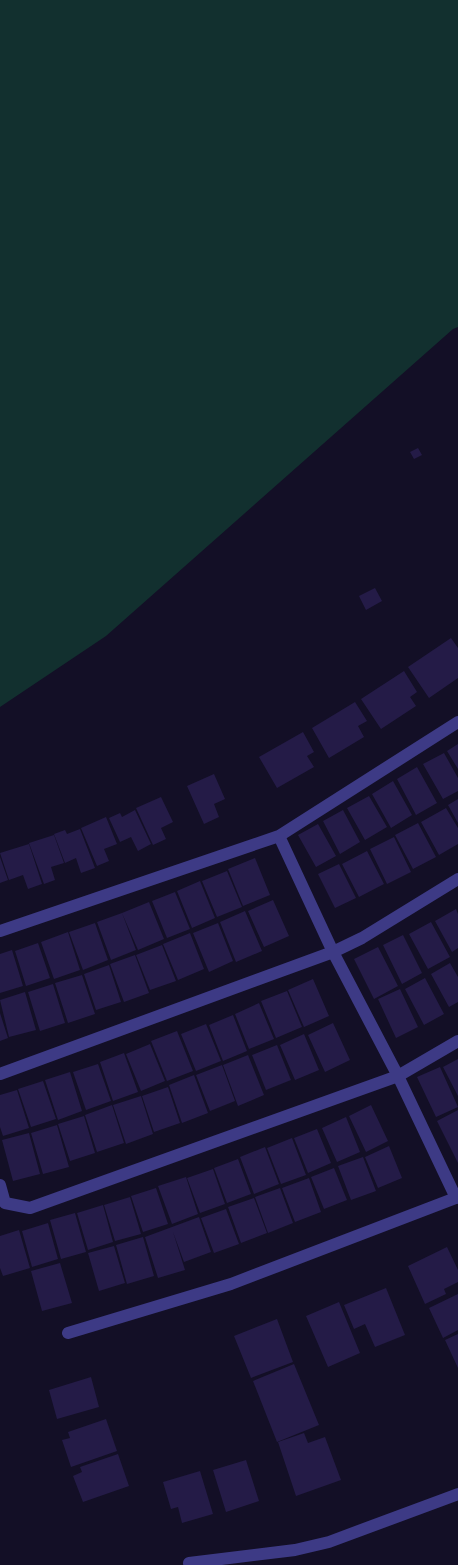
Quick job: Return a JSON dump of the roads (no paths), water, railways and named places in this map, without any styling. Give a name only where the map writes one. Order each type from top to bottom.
[{"type":"street","points":[[0,931],[280,836],[458,722]]},
{"type":"street","points":[[68,1333],[231,1284],[457,1197],[398,1076],[333,952],[280,836]]},
{"type":"street","points":[[0,1074],[333,952],[362,938],[458,879]]},
{"type":"street","points":[[0,1185],[5,1203],[30,1208],[398,1076],[458,1041]]},
{"type":"street","points":[[189,1563],[295,1550],[329,1542],[458,1494]]}]
